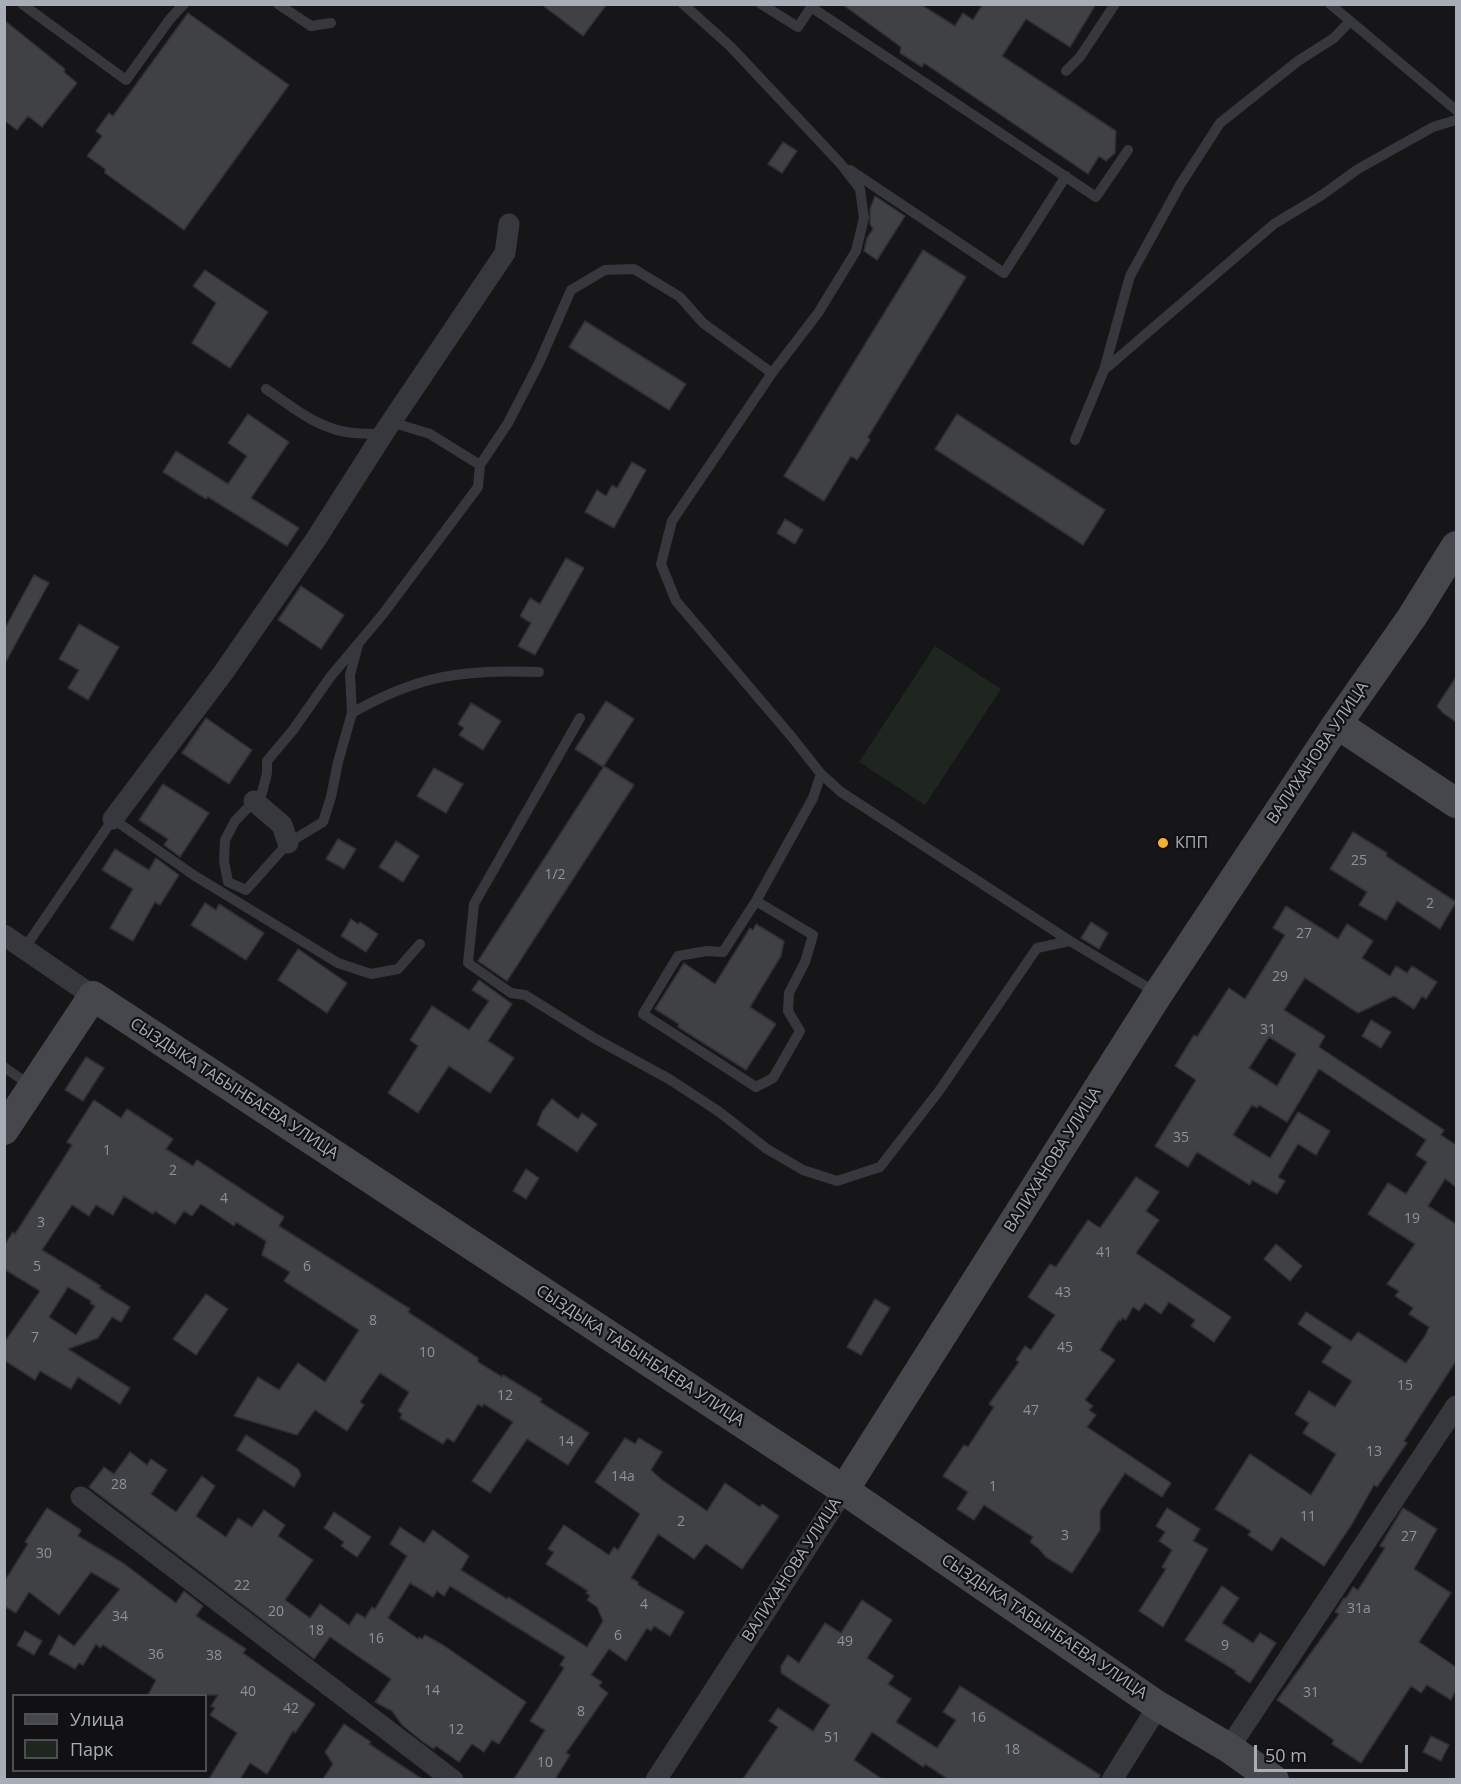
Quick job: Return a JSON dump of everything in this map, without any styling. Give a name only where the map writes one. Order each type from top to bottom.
[{"type":"street","points":[[113,819],[224,673],[316,539],[387,428],[505,253],[509,224]]},
{"type":"street","name":"ВАЛИХАНОВА УЛИЦА","points":[[656,1779],[844,1490],[1158,994],[1336,724],[1412,617],[1456,546]]},
{"type":"street","points":[[1336,724],[1456,803]]},
{"type":"street","points":[[254,801],[282,825],[288,843]]},
{"type":"street","name":"СЫЗДЫКА ТАБЫНБАЕВА УЛИЦА","points":[[4,935],[93,996],[844,1490],[1158,1706],[1229,1748],[1274,1779]]},
{"type":"street","points":[[4,1130],[93,996]]},
{"type":"street","points":[[1229,1748],[1456,1406]]},
{"type":"street","points":[[81,1497],[453,1779]]},
{"type":"street","points":[[1112,1779],[1158,1706]]},
{"type":"lane","points":[[22,4],[126,80],[170,19],[184,4]]},
{"type":"lane","points":[[278,4],[311,27],[331,23]]},
{"type":"lane","points":[[683,4],[730,46],[840,163],[860,189],[864,218],[856,251],[818,313],[772,373],[672,520],[661,564],[676,601],[821,774],[841,792],[1070,941],[1158,994]]},
{"type":"lane","points":[[761,4],[798,27],[812,6],[1096,196],[1128,150]]},
{"type":"lane","points":[[1066,71],[1080,57],[1115,4]]},
{"type":"lane","points":[[1330,4],[1456,110]]},
{"type":"lane","points":[[1075,440],[1104,370],[1130,276],[1180,185],[1220,123],[1298,61],[1334,38],[1350,21]]},
{"type":"lane","points":[[1104,370],[1274,224],[1322,195],[1358,169],[1433,127],[1456,120]]},
{"type":"lane","points":[[840,163],[1004,273],[1066,176]]},
{"type":"lane","points":[[227,896],[225,840],[235,821],[262,793],[267,773],[267,761],[478,487],[480,465],[508,423],[539,363],[572,290],[605,270],[634,269],[680,297],[703,323],[772,373]]},
{"type":"lane","points":[[266,389],[310,419],[333,429],[362,434],[387,428],[430,434],[480,465]]},
{"type":"lane","points":[[240,904],[246,890],[288,843],[323,822],[352,713],[350,675],[358,645]]},
{"type":"lane","points":[[352,713],[382,696],[415,683],[452,675],[494,670],[539,672]]},
{"type":"lane","points":[[580,718],[474,904],[468,963],[511,993],[525,995],[594,1038],[669,1079],[718,1111],[766,1149],[803,1170],[837,1181],[880,1167],[939,1090],[1037,948],[1070,941]]},
{"type":"lane","points":[[756,901],[813,935],[805,962],[789,993],[788,1011],[800,1031],[773,1078],[756,1087],[643,1014],[678,956],[708,951],[723,952],[756,901],[813,798],[821,774]]},
{"type":"lane","points":[[24,949],[113,819],[195,876],[338,963],[371,974],[398,969],[420,944]]},
{"type":"lane","points":[[228,882],[246,890]]},
{"type":"lane","points":[[4,1067],[33,1087]]},
{"type":"green space","points":[[935,646],[1001,689],[925,805],[859,762]]},
{"type":"building","points":[[541,4],[607,4],[583,36]]},
{"type":"building","points":[[842,4],[920,4],[955,26],[963,13],[973,20],[983,4],[1096,4],[1070,47],[1026,19],[1002,56],[1116,131],[1115,153],[1106,161],[1099,156],[1088,174],[924,63],[922,67],[900,53],[901,47]]},
{"type":"building","points":[[188,13],[289,85],[184,230],[105,173],[105,169],[87,156],[102,136],[96,131],[109,113],[113,116]]},
{"type":"building","points":[[4,20],[65,69],[64,72],[77,83],[42,127],[28,116],[17,130],[4,120]]},
{"type":"building","points":[[783,142],[797,151],[782,173],[768,164]]},
{"type":"building","points":[[875,196],[905,216],[877,260],[864,251],[867,238],[873,229],[870,224],[870,209]]},
{"type":"building","points":[[923,250],[966,277],[868,437],[870,440],[857,460],[851,456],[824,501],[784,476]]},
{"type":"building","points":[[205,270],[268,312],[230,368],[192,343],[216,303],[193,286]]},
{"type":"building","points":[[585,321],[686,384],[669,410],[569,347]]},
{"type":"building","points":[[248,414],[289,442],[251,498],[299,528],[287,546],[163,472],[176,451],[228,484],[247,456],[228,443]]},
{"type":"building","points":[[957,414],[1105,510],[1083,545],[935,449]]},
{"type":"building","points":[[632,462],[646,470],[614,528],[585,512],[597,490],[606,496],[612,485],[617,488]]},
{"type":"building","points":[[785,519],[803,530],[795,544],[777,533]]},
{"type":"building","points":[[566,558],[584,568],[535,655],[518,646],[531,623],[520,616],[530,598],[540,604]]},
{"type":"building","points":[[34,575],[49,583],[4,665],[4,630]]},
{"type":"building","points":[[301,586],[344,615],[321,649],[278,620]]},
{"type":"building","points":[[79,624],[119,647],[88,700],[68,688],[79,670],[59,659]]},
{"type":"building","points":[[1456,677],[1456,722],[1437,706]]},
{"type":"building","points":[[606,701],[634,719],[603,767],[575,749]]},
{"type":"building","points":[[471,703],[501,721],[483,750],[459,735],[464,728],[458,724]]},
{"type":"building","points":[[206,718],[252,750],[229,784],[182,753]]},
{"type":"building","points":[[604,766],[634,785],[507,981],[478,961]]},
{"type":"building","points":[[434,768],[463,784],[446,813],[417,796]]},
{"type":"building","points":[[163,784],[209,813],[180,857],[164,845],[168,839],[139,820]]},
{"type":"building","points":[[1353,832],[1456,902],[1440,929],[1397,901],[1386,920],[1359,905],[1367,892],[1330,869]]},
{"type":"building","points":[[338,839],[356,849],[344,869],[326,859]]},
{"type":"building","points":[[396,841],[419,856],[403,882],[379,867]]},
{"type":"building","points":[[115,849],[149,870],[156,858],[179,875],[160,905],[155,902],[133,941],[110,928],[133,889],[102,870]]},
{"type":"building","points":[[205,903],[216,910],[219,904],[264,933],[246,960],[191,925]]},
{"type":"building","points":[[1286,906],[1338,939],[1347,924],[1373,941],[1362,958],[1390,976],[1396,966],[1407,973],[1412,966],[1437,982],[1426,999],[1422,996],[1414,1009],[1394,996],[1358,1013],[1305,978],[1284,1010],[1325,1036],[1319,1047],[1444,1130],[1441,1135],[1456,1145],[1456,1187],[1445,1179],[1428,1206],[1456,1224],[1456,1361],[1404,1441],[1407,1443],[1377,1487],[1374,1485],[1324,1566],[1281,1537],[1272,1551],[1248,1535],[1251,1531],[1215,1509],[1250,1454],[1311,1495],[1336,1454],[1303,1433],[1309,1423],[1295,1414],[1309,1391],[1335,1407],[1352,1381],[1322,1362],[1332,1347],[1298,1324],[1306,1312],[1351,1341],[1358,1332],[1406,1363],[1425,1336],[1429,1327],[1409,1314],[1413,1308],[1395,1296],[1399,1291],[1387,1284],[1415,1244],[1368,1214],[1388,1183],[1406,1194],[1427,1162],[1416,1155],[1426,1140],[1319,1069],[1287,1122],[1259,1105],[1257,1108],[1252,1105],[1233,1135],[1270,1158],[1298,1112],[1330,1131],[1316,1155],[1298,1144],[1278,1177],[1285,1181],[1277,1194],[1252,1180],[1250,1185],[1197,1152],[1188,1167],[1155,1146],[1196,1080],[1175,1066],[1194,1035],[1197,1037],[1229,988],[1245,999],[1285,935],[1273,928]],"holes":[[[1269,1037],[1296,1054],[1277,1086],[1249,1068]]]},
{"type":"building","points":[[351,919],[378,934],[366,952],[341,936]]},
{"type":"building","points":[[1091,922],[1108,933],[1099,949],[1081,938]]},
{"type":"building","points":[[756,924],[784,941],[781,956],[750,1007],[776,1024],[746,1070],[678,1027],[679,1024],[655,1009],[684,963],[715,984],[750,928],[753,930]]},
{"type":"building","points":[[298,949],[347,983],[327,1013],[278,980]]},
{"type":"building","points":[[479,980],[512,1004],[488,1041],[514,1058],[490,1093],[449,1066],[418,1113],[388,1093],[418,1046],[410,1040],[432,1006],[469,1030],[489,1001],[472,990]]},
{"type":"building","points":[[1371,1020],[1391,1032],[1381,1048],[1362,1036]]},
{"type":"building","points":[[86,1057],[104,1068],[83,1101],[65,1090]]},
{"type":"building","points":[[552,1099],[578,1119],[582,1113],[597,1124],[577,1152],[537,1125],[542,1112]]},
{"type":"building","points":[[94,1100],[121,1118],[127,1109],[173,1139],[166,1149],[193,1166],[197,1160],[284,1217],[279,1226],[410,1309],[408,1312],[478,1358],[478,1362],[542,1399],[540,1402],[589,1433],[568,1465],[527,1439],[490,1493],[472,1481],[513,1422],[484,1404],[482,1407],[478,1404],[454,1442],[447,1438],[443,1444],[400,1418],[402,1414],[398,1411],[409,1392],[380,1373],[360,1402],[364,1405],[347,1431],[315,1410],[297,1435],[234,1416],[258,1377],[279,1390],[298,1363],[325,1382],[359,1330],[284,1281],[290,1272],[262,1255],[266,1241],[236,1222],[234,1226],[201,1204],[192,1216],[184,1211],[175,1224],[155,1211],[153,1214],[124,1196],[113,1215],[96,1205],[89,1216],[72,1205],[42,1250],[101,1286],[99,1288],[130,1307],[121,1322],[112,1317],[98,1338],[68,1349],[130,1388],[120,1404],[78,1377],[71,1389],[40,1371],[35,1380],[4,1360],[4,1343],[40,1291],[4,1269],[4,1246],[13,1232],[15,1234],[72,1145],[67,1142]],"holes":[[[68,1287],[91,1301],[90,1303],[95,1306],[76,1335],[49,1317]]]},
{"type":"building","points":[[526,1169],[539,1178],[526,1199],[513,1191]]},
{"type":"building","points":[[1136,1177],[1159,1192],[1146,1211],[1159,1220],[1136,1253],[1231,1317],[1214,1342],[1191,1326],[1195,1320],[1169,1302],[1161,1314],[1145,1303],[1139,1311],[1133,1307],[1126,1320],[1122,1318],[1121,1321],[1119,1320],[1100,1350],[1115,1360],[1085,1400],[1093,1406],[1089,1410],[1096,1415],[1087,1427],[1171,1483],[1162,1497],[1125,1473],[1100,1511],[1100,1530],[1072,1573],[1046,1557],[1030,1542],[1033,1537],[984,1505],[974,1520],[957,1509],[968,1492],[943,1476],[964,1445],[968,1447],[994,1407],[989,1404],[1019,1362],[1016,1360],[1025,1346],[1031,1350],[1055,1315],[1028,1297],[1050,1264],[1056,1267],[1088,1220],[1100,1228]]},
{"type":"building","points":[[1276,1244],[1302,1266],[1290,1281],[1264,1259]]},
{"type":"building","points":[[206,1294],[228,1309],[196,1355],[173,1339]]},
{"type":"building","points":[[875,1299],[890,1308],[861,1355],[847,1347]]},
{"type":"building","points":[[246,1435],[298,1469],[301,1475],[294,1487],[237,1450]]},
{"type":"building","points":[[625,1438],[635,1444],[639,1438],[662,1452],[651,1470],[707,1511],[725,1483],[760,1507],[762,1504],[779,1516],[742,1569],[706,1544],[694,1559],[658,1534],[631,1578],[638,1582],[638,1585],[684,1612],[670,1636],[654,1626],[651,1631],[647,1628],[626,1661],[609,1649],[591,1675],[602,1682],[599,1686],[608,1693],[566,1753],[570,1755],[555,1779],[514,1779],[545,1730],[530,1721],[564,1668],[560,1665],[565,1657],[450,1586],[444,1596],[437,1591],[433,1597],[410,1583],[388,1618],[418,1639],[419,1637],[422,1639],[425,1635],[443,1645],[526,1702],[499,1744],[492,1740],[484,1752],[472,1744],[459,1762],[436,1746],[434,1749],[423,1742],[402,1725],[392,1711],[375,1702],[391,1679],[330,1637],[314,1659],[89,1487],[104,1467],[114,1474],[130,1452],[147,1465],[151,1459],[167,1470],[151,1494],[176,1512],[202,1476],[215,1486],[196,1516],[226,1537],[238,1518],[252,1527],[264,1510],[285,1525],[278,1536],[313,1560],[285,1600],[310,1618],[320,1604],[349,1625],[357,1613],[365,1618],[372,1607],[375,1609],[407,1556],[390,1544],[400,1527],[424,1543],[433,1530],[469,1556],[461,1570],[587,1647],[603,1621],[597,1607],[587,1600],[590,1596],[586,1593],[588,1591],[546,1564],[554,1552],[548,1549],[564,1525],[609,1555],[614,1547],[618,1550],[640,1514],[595,1482]]},
{"type":"building","points":[[47,1508],[81,1530],[78,1536],[123,1563],[176,1603],[184,1591],[203,1606],[196,1616],[246,1649],[243,1653],[315,1704],[295,1733],[293,1731],[267,1774],[250,1763],[240,1779],[209,1779],[237,1733],[210,1715],[215,1708],[211,1706],[218,1695],[149,1694],[156,1680],[103,1645],[100,1648],[96,1644],[83,1665],[79,1663],[75,1669],[49,1654],[59,1635],[74,1646],[120,1589],[91,1572],[59,1615],[29,1592],[16,1613],[4,1606],[4,1582],[28,1544],[25,1542]]},
{"type":"building","points":[[1167,1508],[1200,1529],[1193,1541],[1208,1549],[1163,1627],[1139,1611],[1166,1569],[1162,1567],[1172,1550],[1159,1541],[1165,1532],[1156,1526]]},
{"type":"building","points":[[1403,1508],[1437,1529],[1414,1569],[1451,1593],[1419,1642],[1456,1667],[1456,1690],[1451,1700],[1427,1685],[1421,1693],[1411,1686],[1361,1763],[1332,1744],[1334,1740],[1277,1700],[1339,1614],[1335,1612],[1344,1598],[1353,1587],[1358,1590],[1385,1548],[1380,1546]]},
{"type":"building","points":[[334,1512],[371,1537],[357,1557],[341,1546],[344,1542],[324,1528]]},
{"type":"building","points":[[1222,1586],[1239,1598],[1222,1623],[1253,1643],[1260,1633],[1276,1643],[1250,1683],[1235,1673],[1236,1671],[1185,1640]]},
{"type":"building","points":[[862,1600],[892,1620],[867,1658],[894,1676],[888,1684],[911,1699],[896,1722],[937,1748],[956,1720],[943,1712],[960,1686],[1100,1775],[1099,1779],[948,1779],[925,1764],[923,1767],[872,1732],[854,1760],[882,1779],[743,1779],[778,1727],[769,1721],[778,1708],[813,1731],[830,1705],[781,1673],[781,1666],[788,1655],[799,1663],[825,1623],[841,1633]]},
{"type":"building","points":[[25,1631],[42,1641],[34,1655],[17,1645]]},
{"type":"building","points":[[344,1724],[371,1742],[369,1744],[422,1779],[323,1779],[333,1764],[325,1752]]},
{"type":"building","points":[[1431,1736],[1449,1745],[1441,1761],[1423,1752]]},
{"type":"place","name":"КПП","points":[[1163,843]]}]
